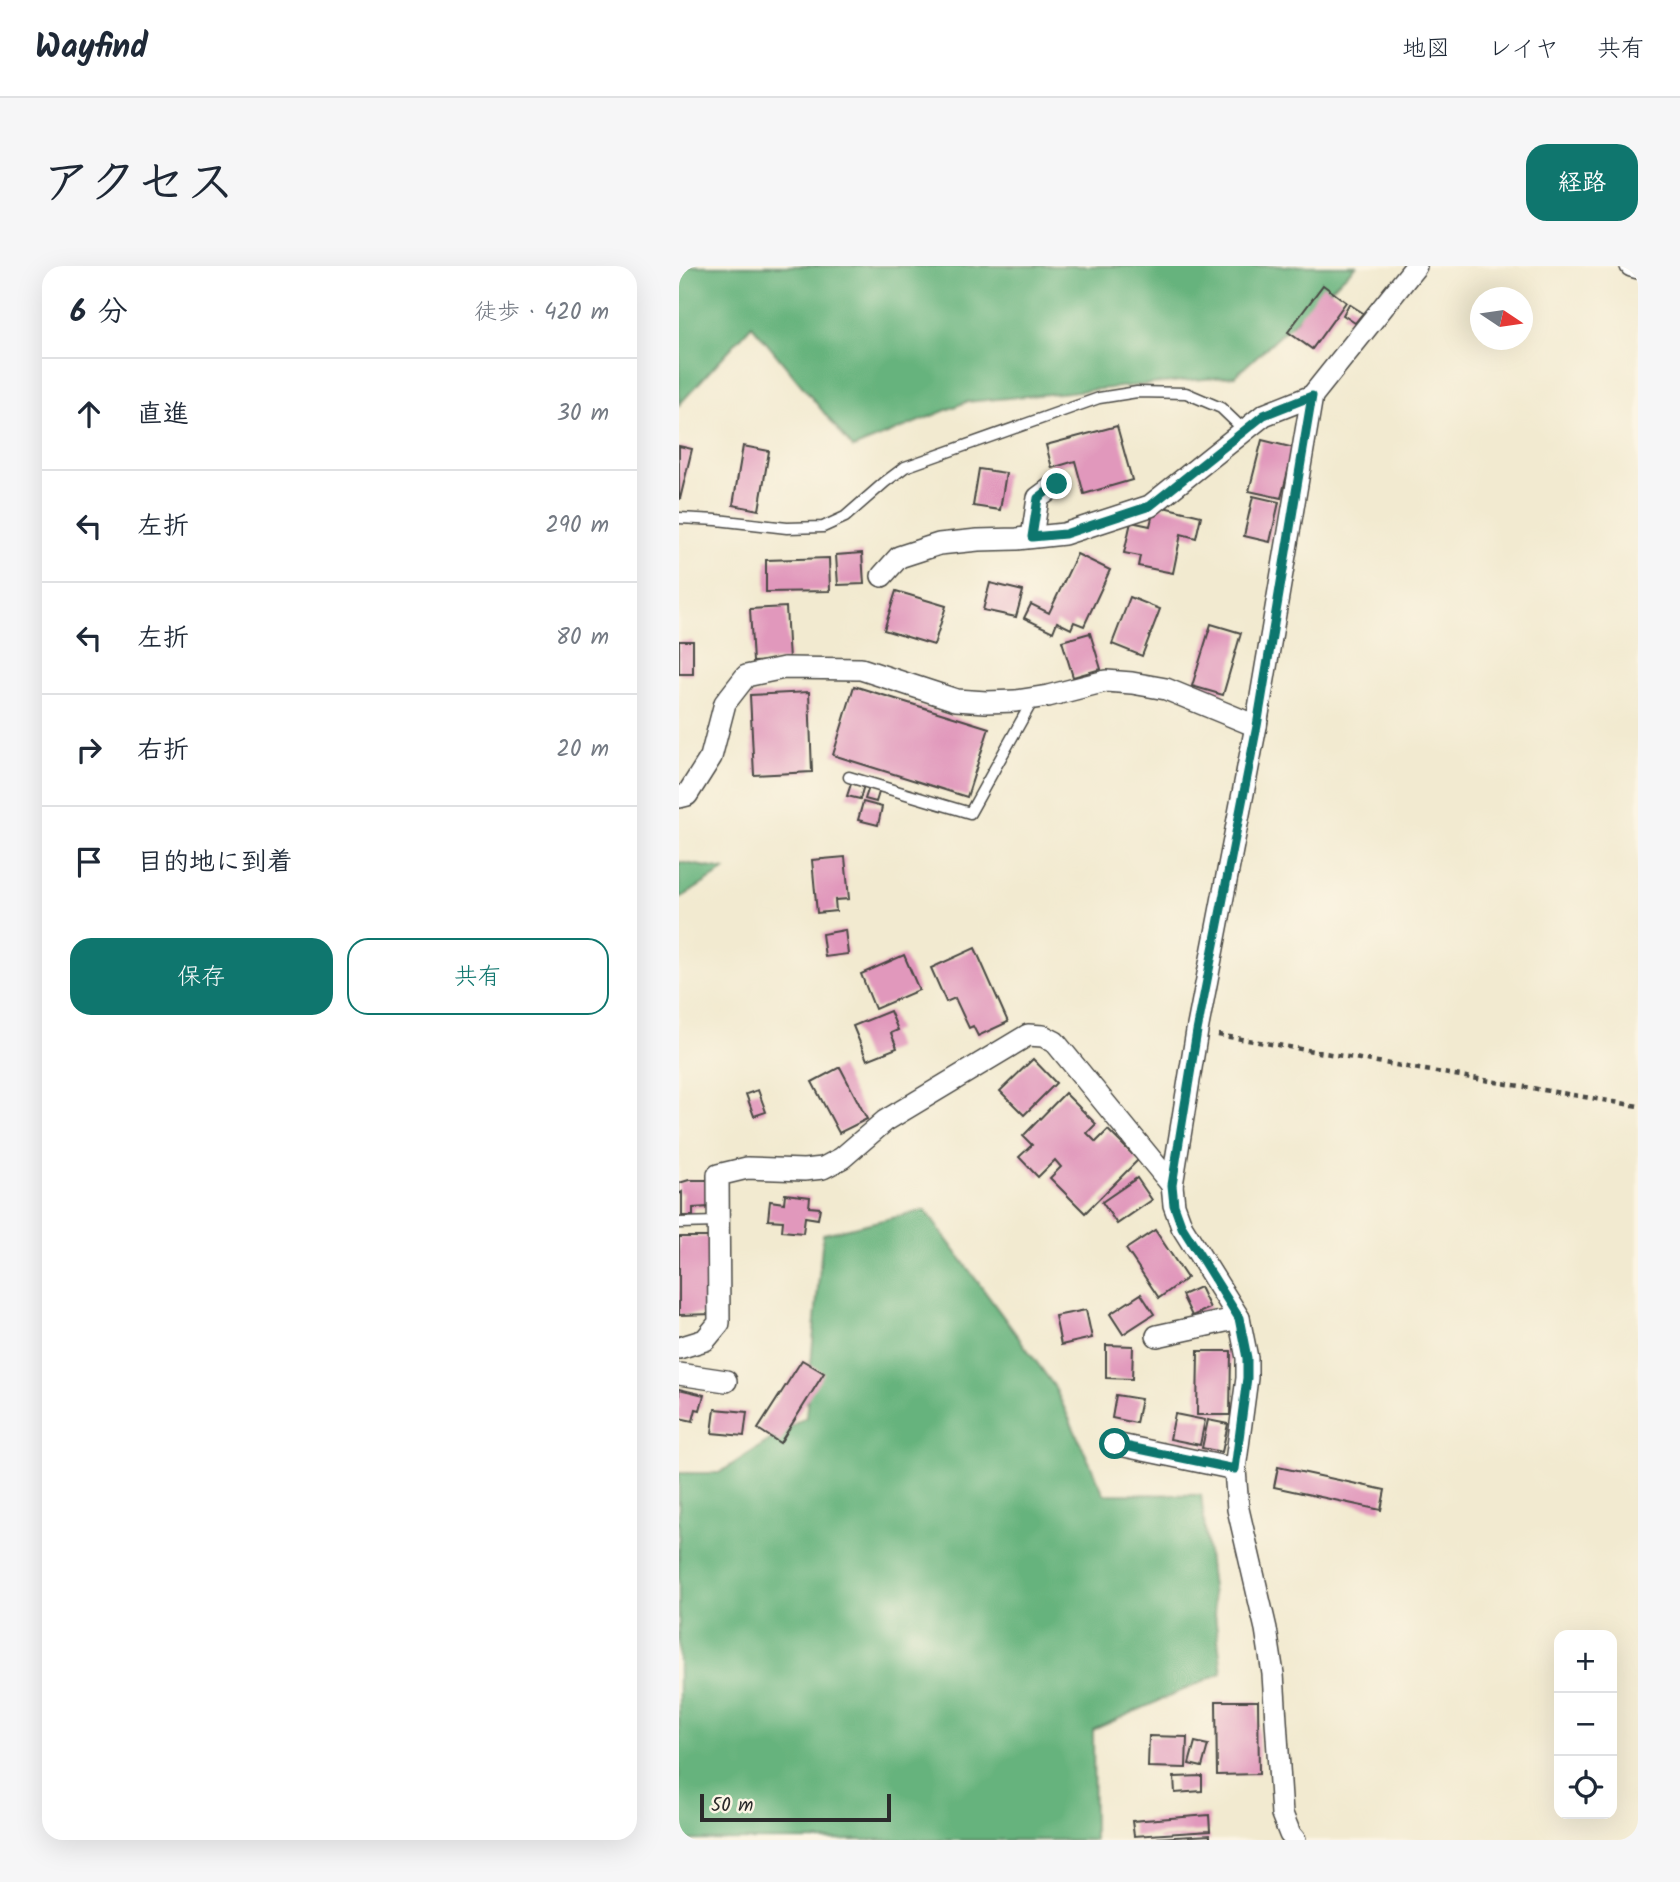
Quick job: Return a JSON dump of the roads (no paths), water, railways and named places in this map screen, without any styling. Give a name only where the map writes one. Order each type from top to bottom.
[{"type":"street","points":[[1296,1840],[1290,1834],[1282,1814],[1273,1674],[1266,1629],[1238,1509],[1235,1469],[1247,1378],[1247,1358],[1239,1318],[1182,1227],[1174,1205],[1172,1185],[1197,1031],[1257,726],[1312,396],[1416,266]]},
{"type":"street","points":[[1631,266],[1638,268]]},
{"type":"street","points":[[882,576],[899,557],[939,544],[1065,534],[1150,506],[1264,415],[1312,396]]},
{"type":"street","points":[[1032,537],[1038,498],[1057,484]]},
{"type":"street","points":[[679,797],[687,795],[711,757],[725,703],[746,676],[784,668],[861,669],[955,700],[986,702],[1034,698],[1106,681],[1132,683],[1166,689],[1257,726]]},
{"type":"street","points":[[679,1348],[705,1340],[719,1323],[718,1175],[747,1168],[823,1168],[842,1158],[885,1121],[1028,1035],[1043,1036],[1055,1042],[1172,1185]]},
{"type":"street","points":[[1157,1336],[1239,1318]]},
{"type":"street","points":[[679,1374],[726,1381]]},
{"type":"street","points":[[1115,1444],[1235,1469]]},
{"type":"lane","points":[[679,518],[787,528],[823,527],[845,517],[905,467],[1099,398],[1137,392],[1186,393],[1221,408],[1245,431]]},
{"type":"lane","points":[[849,777],[970,813],[1034,698]]},
{"type":"lane","points":[[679,1223],[718,1222]]}]
